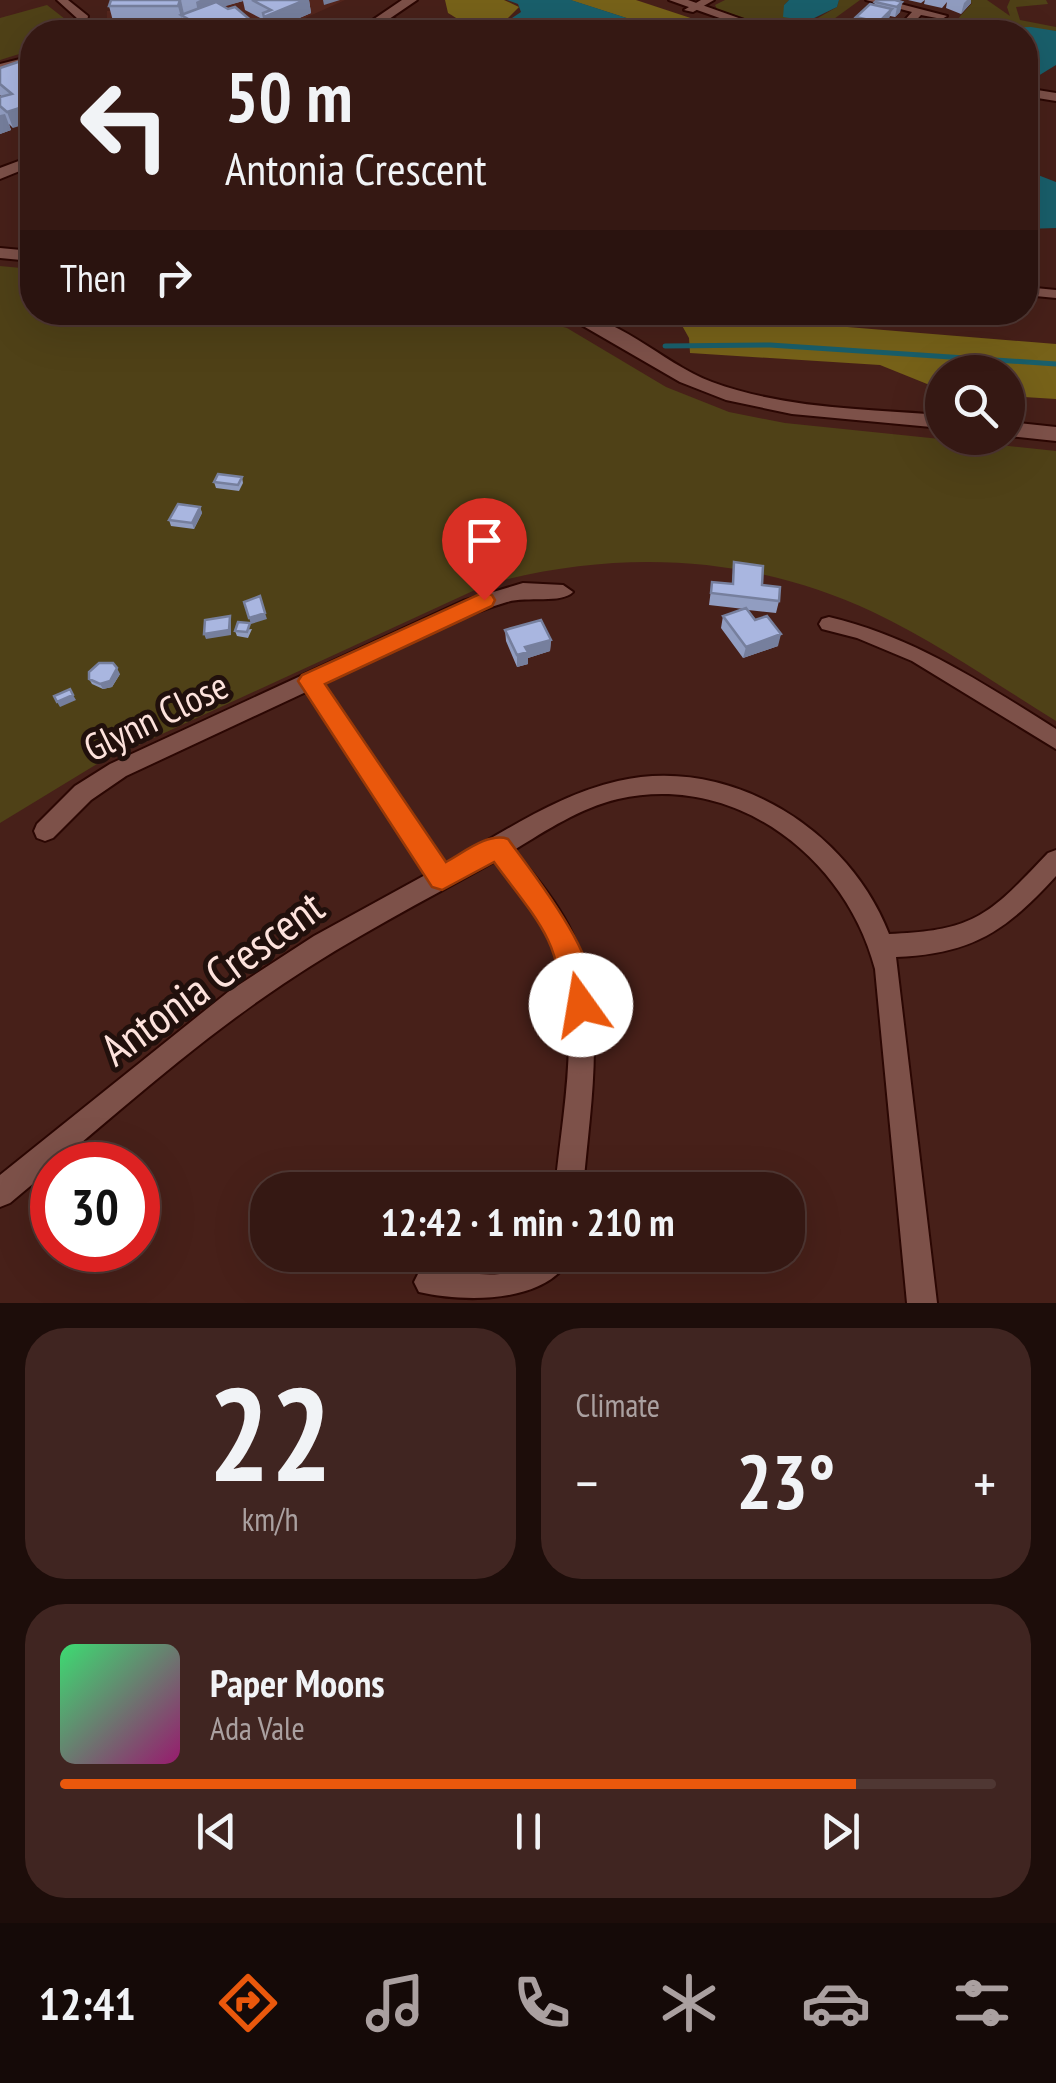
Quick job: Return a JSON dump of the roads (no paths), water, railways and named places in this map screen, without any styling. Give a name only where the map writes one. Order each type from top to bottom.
[{"type":"street","points":[[62,0],[83,20]]},
{"type":"street","points":[[387,20],[384,19],[394,8],[410,0]]},
{"type":"street","points":[[659,0],[698,6],[726,20]]},
{"type":"street","points":[[676,0],[737,20]]},
{"type":"street","points":[[871,0],[919,11],[938,20]]},
{"type":"street","points":[[910,20],[919,11]]},
{"type":"street","points":[[596,325],[658,364],[732,395],[792,407],[925,420]]},
{"type":"street","points":[[603,328],[607,325]]},
{"type":"street","points":[[1025,431],[1056,434]]},
{"type":"street","name":"Glynn Close","points":[[45,831],[83,793],[118,770],[484,600],[532,588],[563,592]]},
{"type":"street","points":[[829,624],[863,630],[896,642],[1056,740]]},
{"type":"street","points":[[310,681],[442,878]]},
{"type":"street","name":"Antonia Crescent","points":[[0,1193],[270,978],[573,805],[604,793],[657,786],[723,794],[776,817],[818,847],[853,888],[881,946],[922,1303]]},
{"type":"street","points":[[498,847],[557,929],[578,990],[582,1019],[570,1172]]},
{"type":"street","points":[[881,946],[949,942],[983,930],[1009,910],[1056,860]]},
{"type":"street","points":[[429,1282],[513,1290],[545,1272]]},
{"type":"water","points":[[507,0],[571,0],[633,20],[509,20],[521,12],[518,4]]},
{"type":"water","points":[[789,0],[839,0],[837,7],[810,20],[783,17],[784,5]]},
{"type":"water","points":[[1038,28],[1056,31],[1056,65],[1038,76]]},
{"type":"water","points":[[1038,175],[1056,182],[1056,228],[1038,229]]},
{"type":"waterway","points":[[665,346],[770,345],[1056,364]]}]
